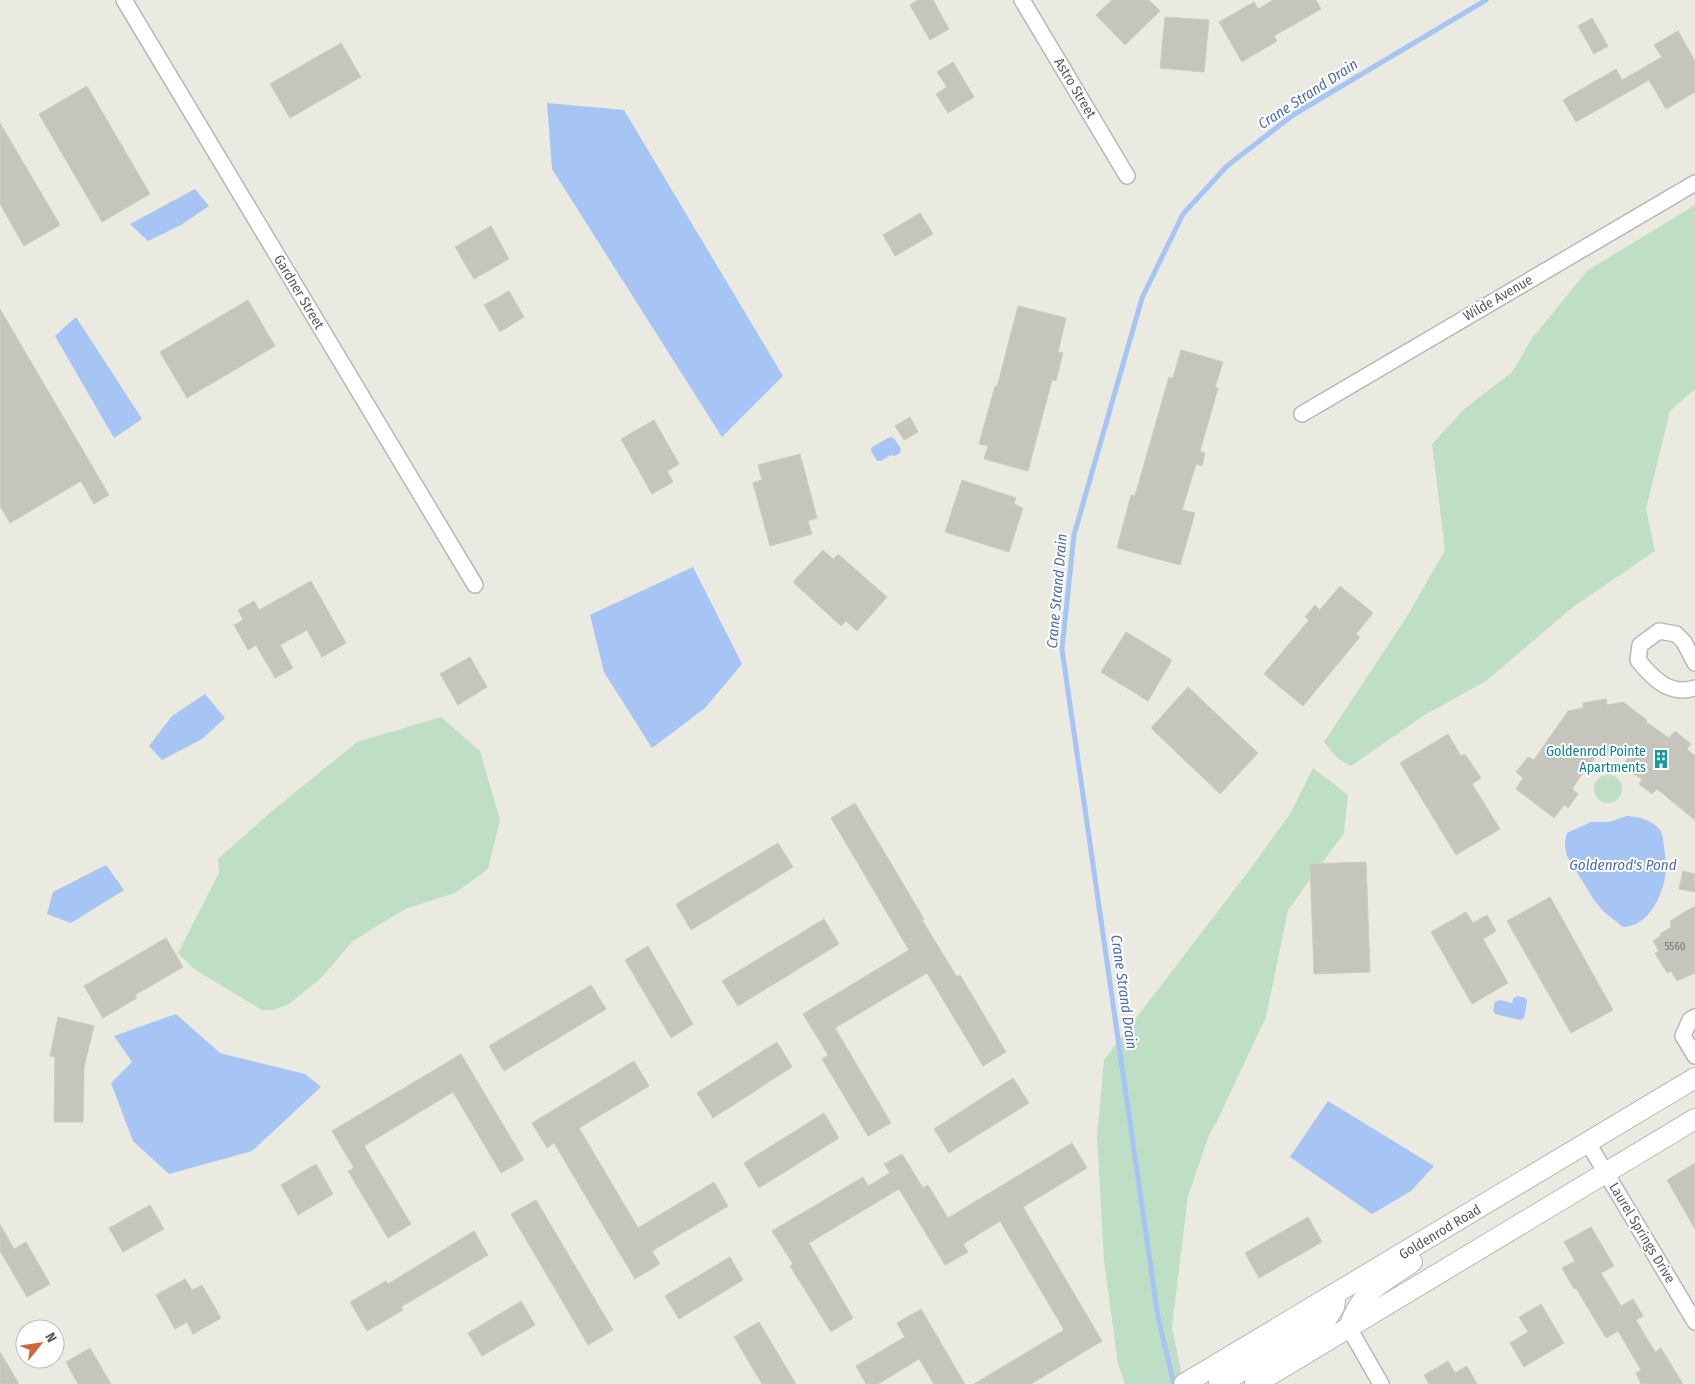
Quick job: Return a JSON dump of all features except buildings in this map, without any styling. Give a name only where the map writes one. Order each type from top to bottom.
[{"type":"main road","name":"Goldenrod Road","points":[[1184,1384],[1222,1375],[1336,1294],[1695,1078]]},
{"type":"main road","points":[[1255,1384],[1695,1119]]},
{"type":"main road","points":[[1349,1328],[1353,1313],[1365,1295],[1536,1174]]},
{"type":"street","name":"Gardner Street","points":[[124,0],[474,585]]},
{"type":"street","name":"Astro Street","points":[[1022,0],[1127,176]]},
{"type":"street","name":"Wilde Avenue","points":[[1302,414],[1695,183]]},
{"type":"street","points":[[1695,663],[1684,642],[1676,634],[1659,631],[1640,645],[1638,660],[1652,677],[1667,687],[1682,691],[1695,688]]},
{"type":"street","points":[[1695,1017],[1690,1020],[1683,1036],[1695,1056]]},
{"type":"street","name":"Laurel Springs Drive","points":[[1588,1143],[1695,1322]]},
{"type":"street","points":[[1349,1328],[1381,1384]]},
{"type":"green space","points":[[1695,205],[1695,389],[1670,411],[1646,509],[1655,551],[1573,607],[1486,681],[1423,716],[1351,766],[1337,758],[1324,742],[1406,618],[1445,550],[1432,444],[1464,409],[1512,372],[1533,337],[1587,271]]},
{"type":"green space","points":[[441,717],[480,751],[500,820],[488,869],[455,893],[405,909],[353,941],[321,978],[289,1004],[274,1010],[262,1010],[194,969],[178,953],[219,873],[218,859],[271,812],[357,742]]},
{"type":"green space","points":[[1313,768],[1348,795],[1344,833],[1288,910],[1266,1017],[1209,1135],[1188,1196],[1172,1327],[1183,1381],[1177,1384],[1125,1384],[1118,1364],[1104,1261],[1097,1137],[1104,1060],[1290,814]]},
{"type":"green space","points":[[1608,775],[1618,779],[1622,789],[1618,799],[1608,803],[1598,799],[1594,789],[1598,779]]},
{"type":"water","points":[[547,103],[624,110],[783,376],[722,437],[552,169]]},
{"type":"water","points":[[195,189],[209,206],[181,225],[148,241],[130,224]]},
{"type":"water","points":[[76,317],[142,419],[114,438],[55,336]]},
{"type":"water","points":[[890,437],[894,438],[901,449],[900,453],[877,461],[871,451],[872,447]]},
{"type":"water","points":[[693,567],[742,664],[705,708],[652,748],[604,672],[590,615]]},
{"type":"water","points":[[205,694],[225,718],[202,739],[162,760],[149,746],[172,716]]},
{"type":"water","name":"Goldenrod's Pond","points":[[1627,816],[1647,820],[1658,828],[1663,838],[1666,866],[1663,886],[1655,906],[1641,921],[1623,927],[1603,911],[1594,900],[1567,856],[1565,842],[1567,833],[1591,822],[1609,822]]},
{"type":"water","points":[[106,865],[124,890],[71,923],[47,914],[53,892]]},
{"type":"water","points":[[1517,996],[1526,998],[1524,1018],[1520,1020],[1495,1014],[1493,1010],[1495,1002],[1500,1000],[1512,1003],[1513,999]]},
{"type":"water","points":[[176,1014],[220,1053],[305,1074],[321,1087],[252,1151],[169,1174],[133,1141],[111,1083],[132,1062],[114,1036]]},
{"type":"water","points":[[1328,1101],[1434,1166],[1411,1191],[1372,1214],[1290,1157]]},
{"type":"waterway","name":"Crane Strand Drain","points":[[1174,1384],[1158,1317],[1062,649],[1074,535],[1142,298],[1183,214],[1227,166],[1293,115],[1486,0]]},
{"type":"place","name":"Goldenrod Pointe Apartments","points":[[1661,759]]}]
